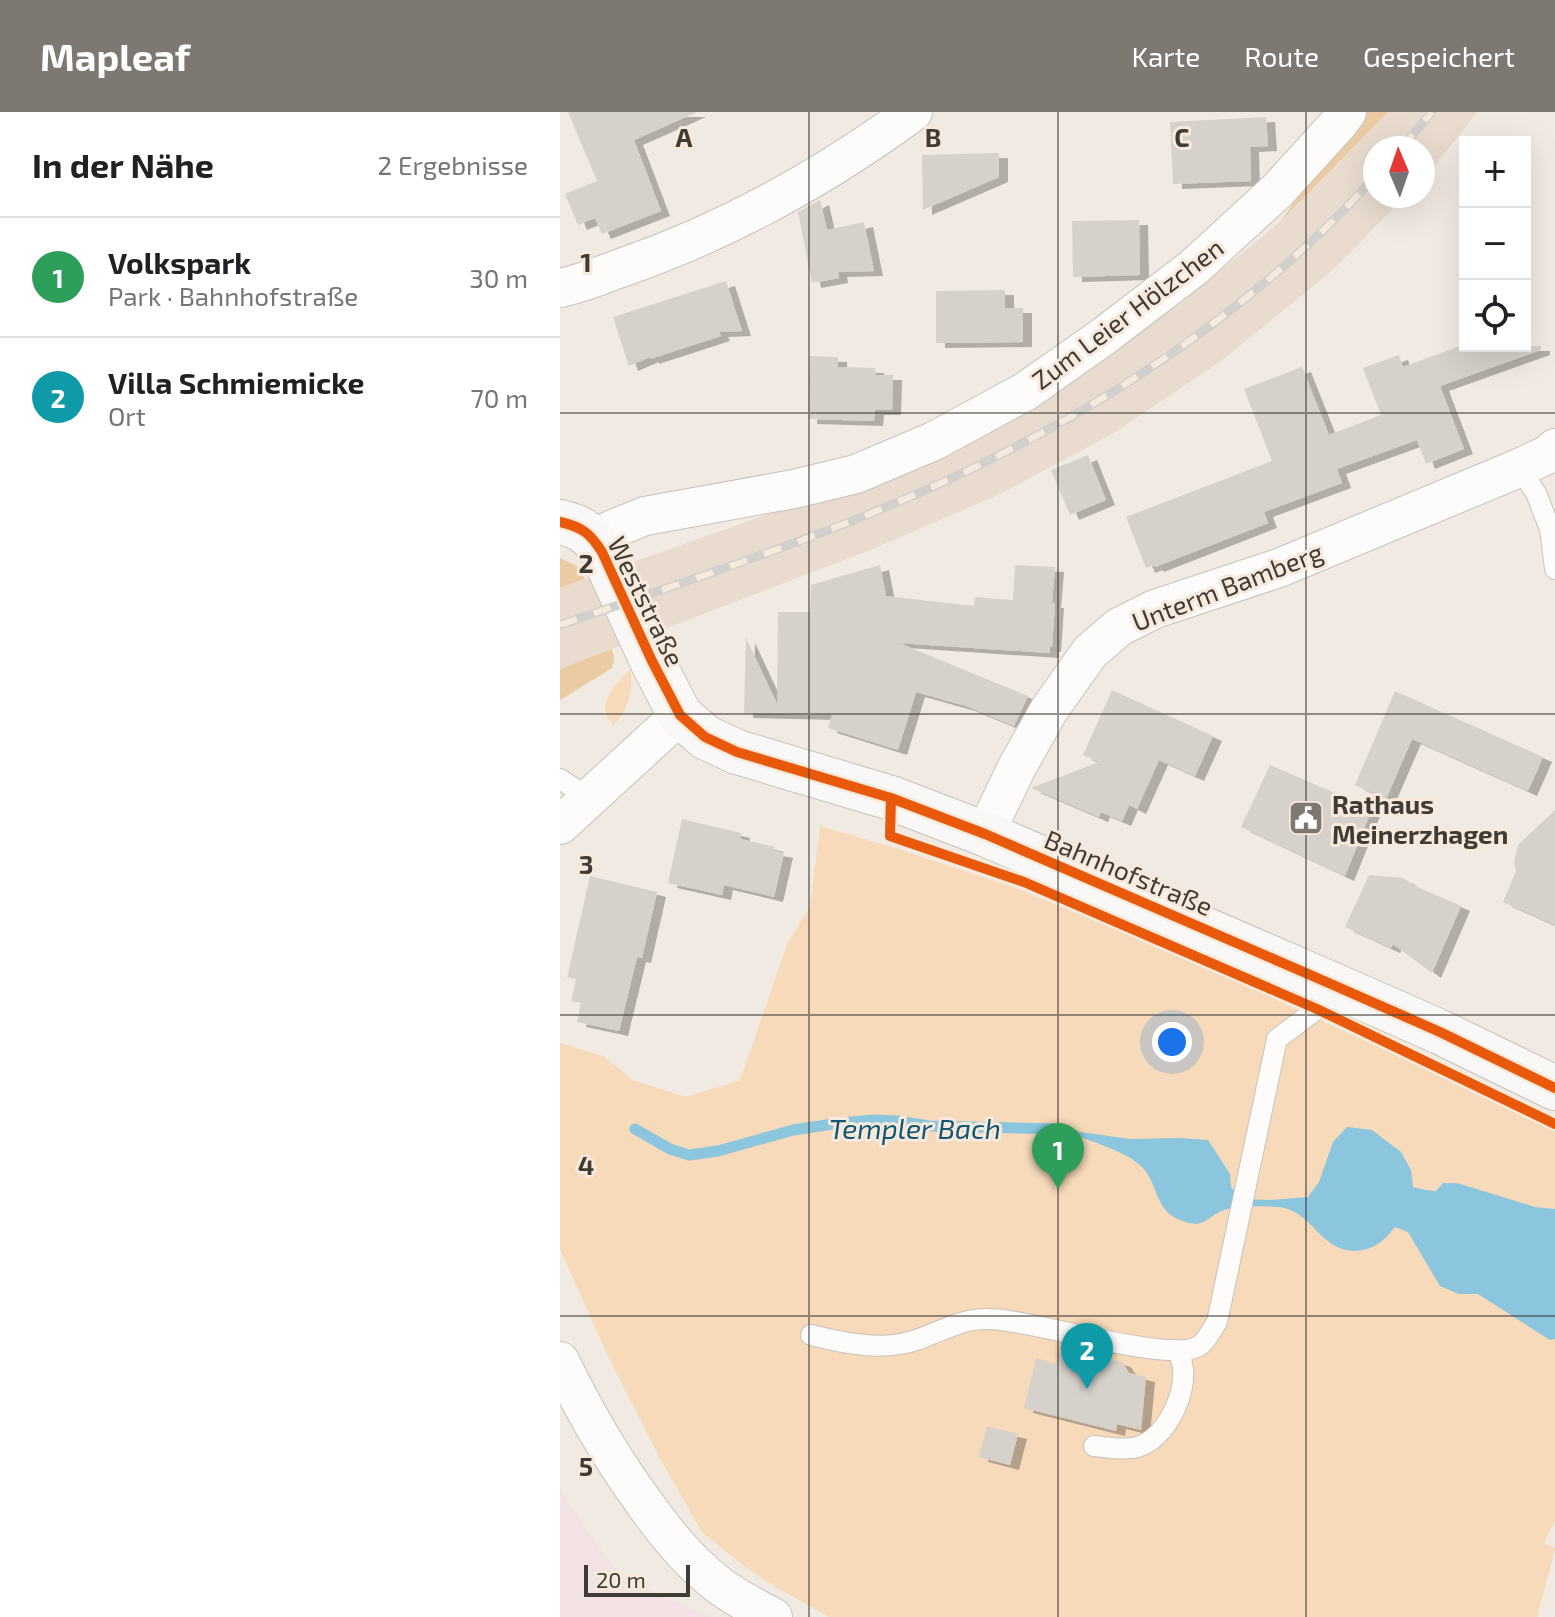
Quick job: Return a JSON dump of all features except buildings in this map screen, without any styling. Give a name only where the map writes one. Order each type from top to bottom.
[{"type":"main road","name":"Weststraße","points":[[577,531],[602,552],[680,715]]},
{"type":"main road","name":"Bahnhofstraße","points":[[680,715],[705,737],[737,752],[891,798],[985,834],[1440,1032],[1555,1088]]},
{"type":"street","points":[[560,288],[654,257],[746,215],[825,172],[913,112]]},
{"type":"street","name":"Zum Leier Hölzchen","points":[[577,531],[613,529],[645,516],[794,489],[856,474],[934,441],[1013,398],[1104,336],[1193,268],[1278,190],[1347,112]]},
{"type":"street","name":"Unterm Bamberg","points":[[985,834],[1049,710],[1090,652],[1119,627],[1155,609],[1279,568],[1519,468],[1555,448]]},
{"type":"street","points":[[560,825],[575,788],[680,715]]},
{"type":"street","points":[[560,1361],[615,1463],[673,1541],[718,1584],[773,1617]]},
{"type":"lane","points":[[1519,468],[1536,493],[1550,529],[1555,569]]},
{"type":"lane","points":[[811,1335],[882,1346],[912,1341],[955,1323],[989,1319],[1147,1348],[1179,1351],[1199,1346],[1217,1322],[1277,1039],[1317,1009],[1331,984]]},
{"type":"lane","points":[[1094,1446],[1131,1449],[1149,1443],[1163,1430],[1178,1402],[1184,1371],[1179,1351]]},
{"type":"shaded area","points":[[1358,112],[1388,112],[1363,136],[1281,221]]},
{"type":"shaded area","points":[[1388,112],[1477,112],[1435,165],[1435,136],[1364,136]]},
{"type":"shaded area","points":[[1363,137],[1363,208],[1393,208],[1333,270],[1221,361],[1114,433],[998,495],[868,551],[560,669],[560,588],[853,484],[1080,373],[1179,305],[1281,221]]},
{"type":"shaded area","points":[[560,558],[577,566],[585,579],[560,588]]},
{"type":"shaded area","points":[[612,649],[612,668],[560,700],[560,669]]},
{"type":"shaded area","points":[[631,668],[629,699],[614,725],[605,709],[606,702],[613,688]]},
{"type":"shaded area","points":[[820,826],[1013,887],[1191,960],[1555,1129],[1555,1521],[1544,1543],[1555,1550],[1537,1617],[829,1617],[744,1566],[702,1532],[659,1457],[609,1358],[560,1249],[560,1043],[603,1056],[633,1080],[686,1097],[740,1080],[788,942],[810,907]]},
{"type":"shaded area","points":[[560,1489],[604,1554],[626,1580],[711,1617],[560,1617]]},
{"type":"water","points":[[1347,1127],[1372,1130],[1401,1152],[1411,1170],[1413,1187],[1436,1191],[1443,1183],[1457,1183],[1535,1207],[1555,1209],[1555,1339],[1550,1340],[1478,1294],[1459,1294],[1440,1286],[1408,1232],[1395,1227],[1378,1244],[1355,1251],[1334,1246],[1295,1212],[1280,1207],[1229,1209],[1204,1222],[1188,1223],[1166,1210],[1147,1174],[1135,1161],[1059,1129],[1130,1139],[1208,1140],[1230,1174],[1231,1187],[1243,1199],[1269,1200],[1308,1197],[1319,1182],[1333,1142]]},
{"type":"waterway","name":"Templer Bach","points":[[635,1129],[670,1149],[689,1155],[718,1151],[793,1130],[874,1120],[929,1126],[1059,1129]]},
{"type":"railway","points":[[1411,136],[1432,112]]},
{"type":"railway","points":[[560,625],[870,514],[1025,442],[1134,378],[1237,305],[1285,265],[1363,189]]},
{"type":"cycle path","points":[[560,522],[585,532],[598,545],[680,715],[705,737],[737,752],[891,798],[985,834],[1440,1032],[1555,1088]]},
{"type":"cycle path","points":[[891,798],[890,836],[1024,882],[1317,1009],[1555,1124]]},
{"type":"place","name":"Rathaus Meinerzhagen","points":[[1306,818]]},
{"type":"place","name":"Volkspark","points":[[1058,1189]]},
{"type":"place","name":"Villa Schmiemicke","points":[[1087,1389]]}]
